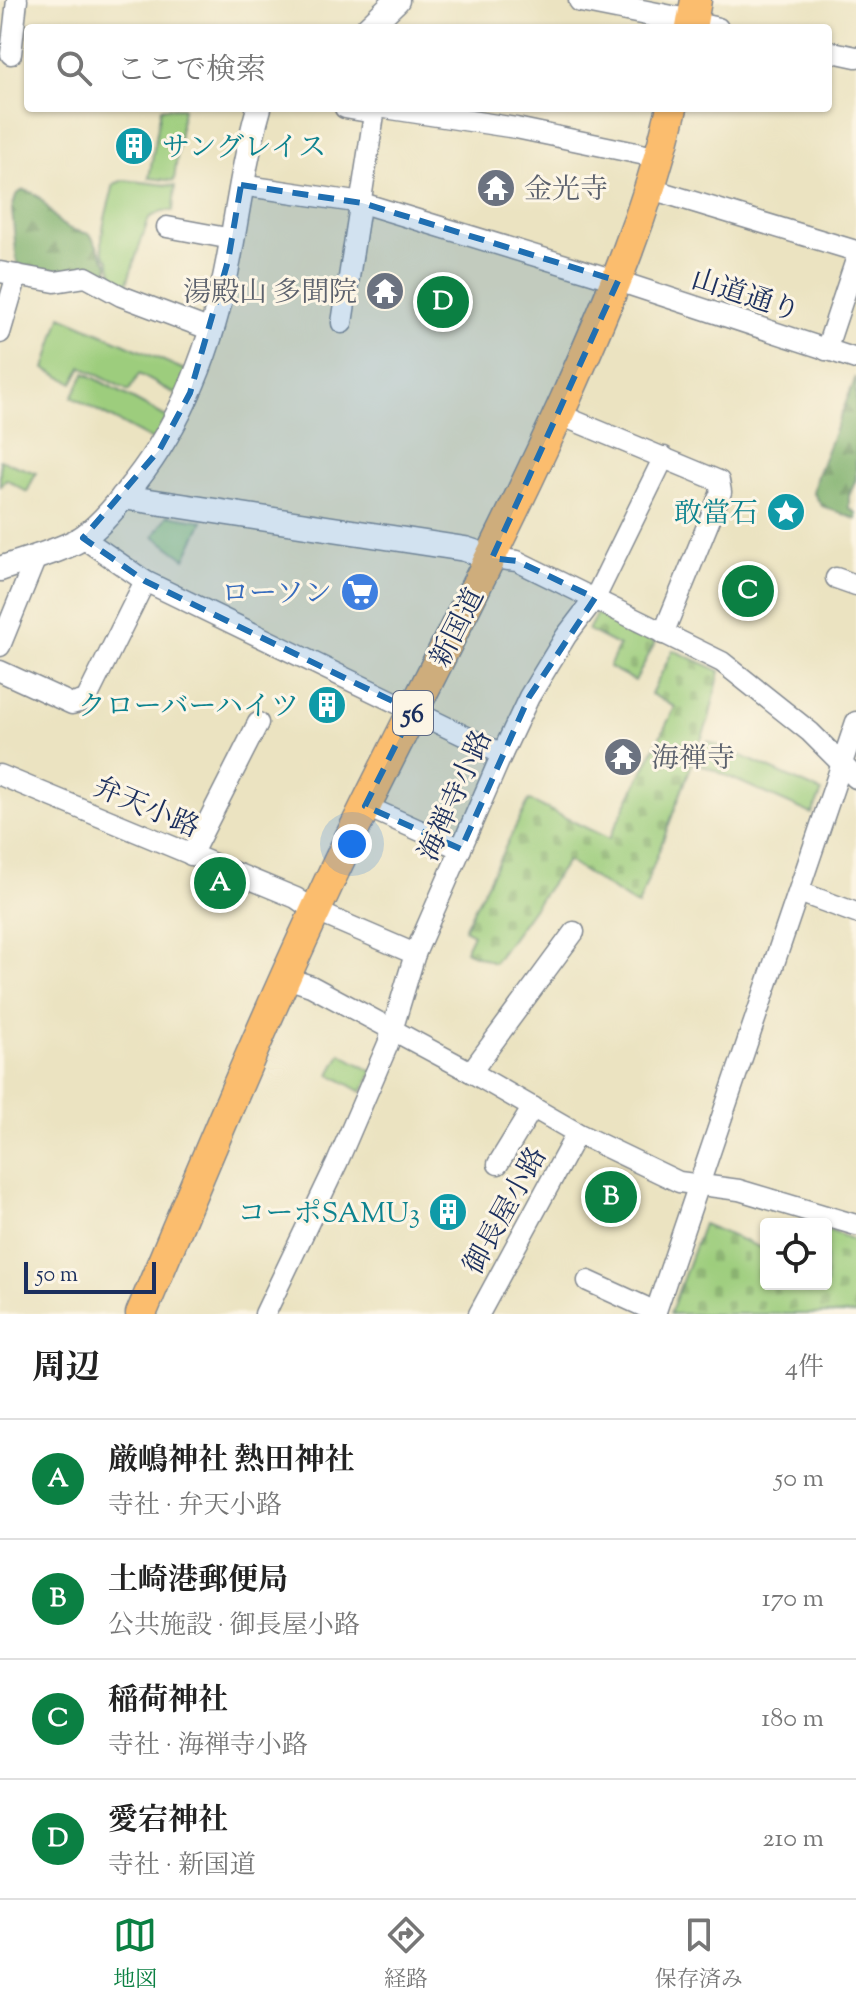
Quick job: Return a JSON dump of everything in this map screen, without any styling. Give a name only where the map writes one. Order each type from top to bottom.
[{"type":"main road","name":"新国道","points":[[141,1314],[281,983],[365,806],[492,558],[618,281],[651,189],[671,112]]},
{"type":"street","points":[[13,54],[17,0]]},
{"type":"street","points":[[581,0],[624,4],[699,20]]},
{"type":"street","points":[[373,24],[391,11]]},
{"type":"street","points":[[832,52],[856,57]]},
{"type":"street","points":[[0,569],[83,538],[123,497],[160,449],[190,393],[211,330],[258,112]]},
{"type":"street","points":[[342,323],[378,112]]},
{"type":"street","points":[[393,112],[516,128],[660,158]]},
{"type":"street","name":"山道通り","points":[[241,185],[362,203],[618,281],[856,359]]},
{"type":"street","points":[[651,189],[856,251]]},
{"type":"street","points":[[167,227],[232,239]]},
{"type":"street","points":[[826,350],[856,260]]},
{"type":"street","points":[[0,333],[9,274],[55,282],[86,277],[121,296],[211,330]]},
{"type":"street","points":[[558,414],[719,481],[721,492],[663,634]]},
{"type":"street","name":"海禅寺小路","points":[[265,1314],[337,1163],[393,1029],[415,954],[502,754],[529,697],[566,636],[595,598],[664,457]]},
{"type":"street","points":[[123,497],[465,549],[492,558],[517,561],[722,662],[810,732],[849,771]]},
{"type":"street","points":[[83,538],[145,581],[502,754]]},
{"type":"street","points":[[0,646],[37,555]]},
{"type":"street","points":[[836,578],[856,585]]},
{"type":"street","points":[[0,671],[72,704],[86,700],[145,581]]},
{"type":"street","points":[[588,1281],[656,1313],[799,892],[849,771],[856,722]]},
{"type":"street","points":[[191,855],[258,723]]},
{"type":"street","name":"弁天小路","points":[[0,775],[296,898],[315,911],[415,954]]},
{"type":"street","points":[[365,806],[461,849]]},
{"type":"street","points":[[799,892],[856,913]]},
{"type":"street","points":[[471,1072],[574,932]]},
{"type":"street","points":[[281,983],[296,981],[311,986],[577,1133],[679,1182],[739,1190],[856,1225]]},
{"type":"street","points":[[498,1164],[533,1107]]},
{"type":"street","name":"御長屋小路","points":[[479,1314],[577,1133]]},
{"type":"highlighted area","points":[[241,185],[362,203],[618,281],[492,558],[517,561],[595,598],[529,697],[461,849],[365,806],[413,711],[145,581],[83,538],[160,449],[190,393],[228,261]]},
{"type":"green space","points":[[160,112],[183,112],[174,181],[149,178]]},
{"type":"green space","points":[[124,180],[175,186],[173,211],[162,211],[149,218],[125,289],[114,278],[102,246],[114,184]]},
{"type":"green space","points":[[23,190],[40,198],[63,225],[90,234],[108,264],[108,271],[103,274],[48,274],[38,273],[17,263],[12,209],[16,195]]},
{"type":"green space","points":[[61,316],[187,371],[177,395],[139,374],[129,391],[82,367],[73,383],[45,369]]},
{"type":"green space","points":[[85,373],[168,418],[154,441],[72,397]]},
{"type":"green space","points":[[856,377],[856,479],[849,496],[849,508],[856,513],[856,519],[822,506],[813,492]]},
{"type":"green space","points":[[0,460],[36,473],[27,492],[6,479],[0,486]]},
{"type":"green space","points":[[168,515],[203,521],[185,559],[154,536]]},
{"type":"green space","points":[[597,613],[655,643],[635,681],[609,667],[619,646],[588,630]]},
{"type":"green space","points":[[673,650],[720,671],[709,719],[638,906],[567,861],[494,963],[465,951],[473,934],[464,929],[529,800],[609,839],[675,707],[651,694]]},
{"type":"green space","points":[[708,741],[822,792],[812,814],[698,763]]},
{"type":"green space","points":[[341,1054],[373,1072],[362,1092],[330,1074]]},
{"type":"green space","points":[[703,1224],[760,1248],[760,1290],[832,1290],[832,1231],[856,1241],[856,1314],[670,1314]]},
{"type":"place","name":"サングレイス","points":[[134,146]]},
{"type":"place","name":"金光寺","points":[[496,188]]},
{"type":"place","name":"湯殿山 多聞院","points":[[385,291]]},
{"type":"place","name":"愛宕神社","points":[[443,302]]},
{"type":"place","name":"敢當石","points":[[786,512]]},
{"type":"place","name":"稲荷神社","points":[[748,591]]},
{"type":"place","name":"ローソン","points":[[360,592]]},
{"type":"place","name":"クローバーハイツ","points":[[327,705]]},
{"type":"place","name":"海禅寺","points":[[623,757]]},
{"type":"place","name":"厳嶋神社 熱田神社","points":[[220,883]]},
{"type":"place","name":"土崎港郵便局","points":[[611,1197]]},
{"type":"place","name":"コーポSAMU3","points":[[448,1212]]}]
